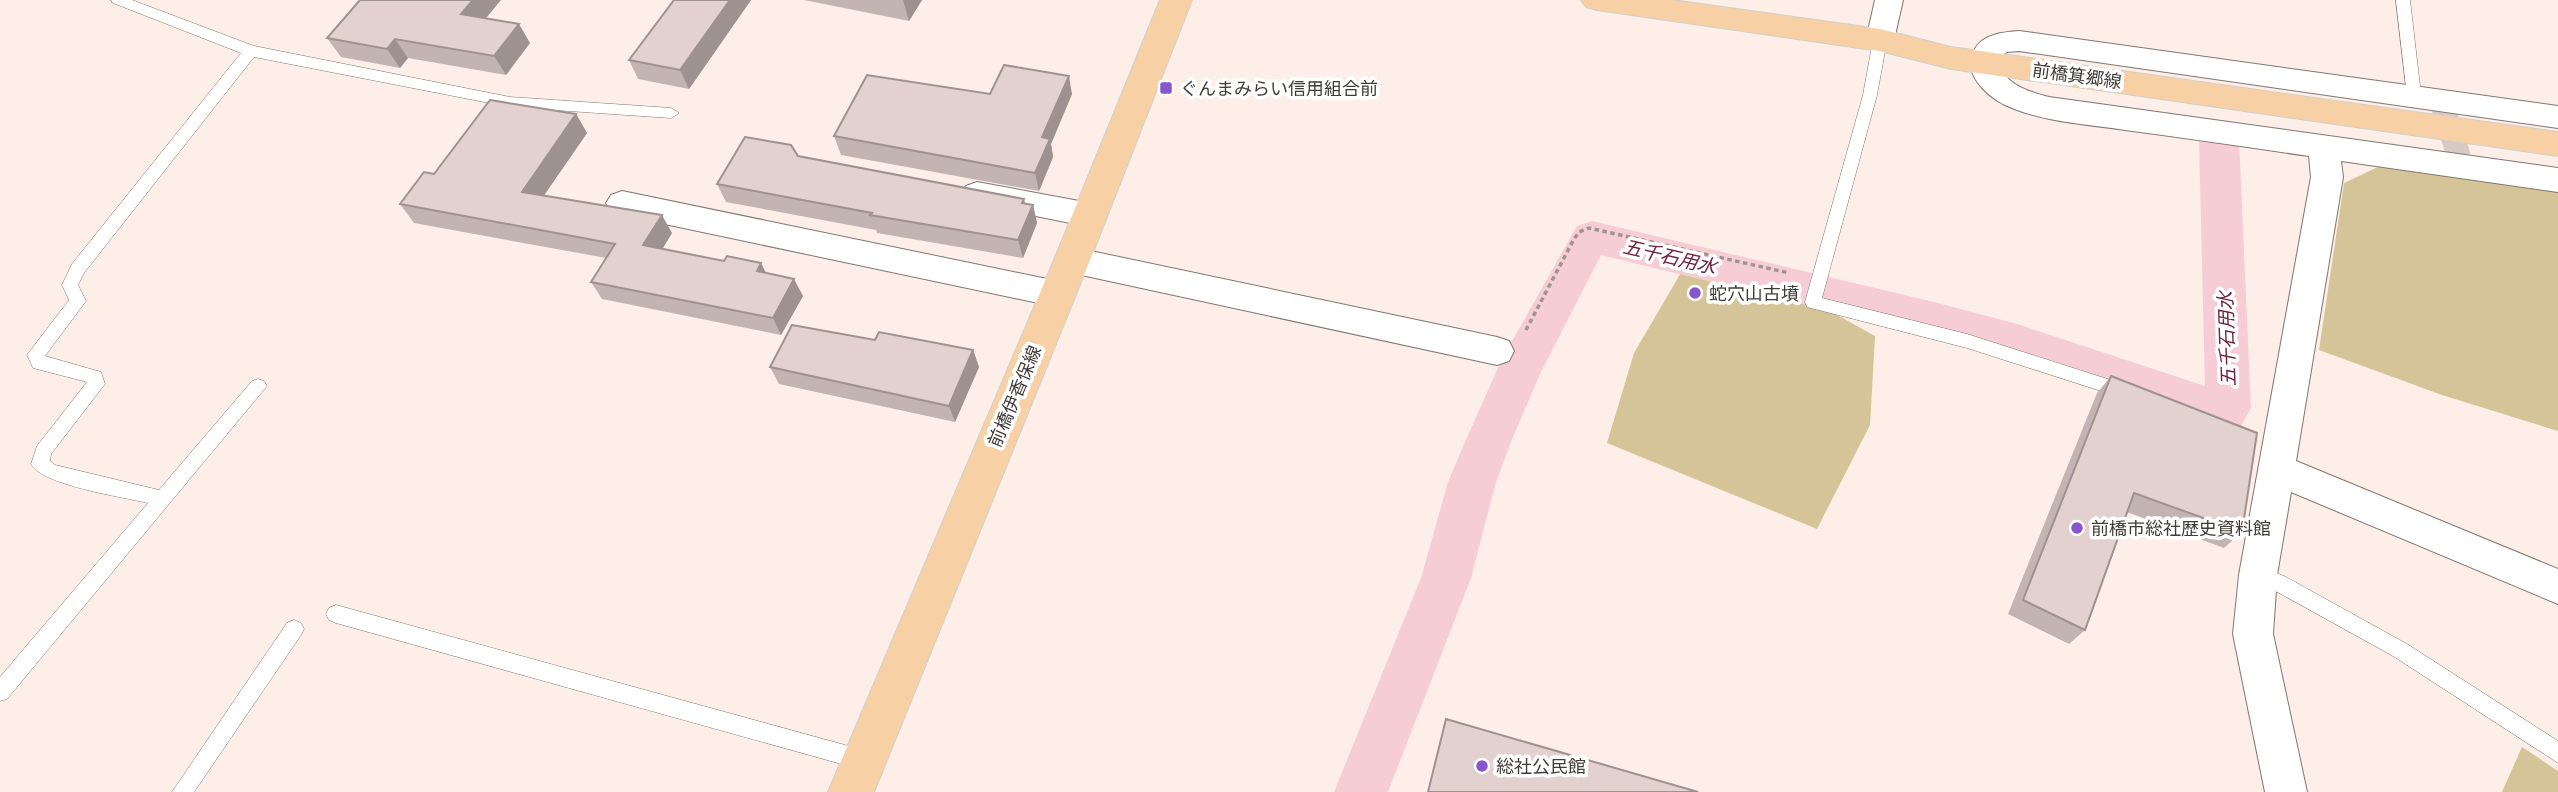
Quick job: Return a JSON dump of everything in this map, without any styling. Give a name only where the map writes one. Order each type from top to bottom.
[{"type":"main road","name":"前橋伊香保線","points":[[857,776],[1065,277],[1175,0]]},
{"type":"main road","name":"前橋箕郷線","points":[[1598,0],[1880,40],[1951,58],[2462,128],[2558,144]]},
{"type":"street","points":[[1880,40],[1889,0]]},
{"type":"street","points":[[2558,117],[2088,50],[2002,41],[1992,45],[1984,62],[1995,83],[2019,98],[2049,108],[2558,180]]},
{"type":"street","points":[[2286,792],[2253,634],[2258,575],[2275,455],[2327,177],[2323,148]]},
{"type":"street","points":[[954,189],[1090,215]]},
{"type":"street","points":[[622,203],[1497,351]]},
{"type":"street","points":[[2275,455],[2558,587]]},
{"type":"lane","points":[[118,0],[251,51],[510,102],[670,113]]},
{"type":"lane","points":[[2403,0],[2414,95]]},
{"type":"lane","points":[[1880,40],[1870,95],[1814,302],[1967,341],[2139,396]]},
{"type":"lane","points":[[163,499],[50,472],[40,464],[43,451],[96,384],[95,377],[39,363],[36,355],[78,301],[70,285],[78,269],[251,51]]},
{"type":"lane","points":[[0,692],[258,386]]},
{"type":"lane","points":[[2258,575],[2277,582],[2400,650],[2558,753]]},
{"type":"lane","points":[[336,614],[857,776]]},
{"type":"lane","points":[[182,792],[295,629]]},
{"type":"path","points":[[1497,351],[1515,352],[1574,239],[1589,228],[1821,281]]},
{"type":"shaded area","points":[[2378,167],[2558,192],[2558,431],[2442,395],[2319,350],[2344,183]]},
{"type":"shaded area","name":"蛇穴山古墳","points":[[1689,259],[1801,295],[1875,336],[1870,425],[1817,529],[1607,443],[1634,353]]},
{"type":"shaded area","points":[[2522,747],[2558,771],[2558,792],[2502,792]]},
{"type":"building","points":[[360,0],[473,0],[461,14],[519,24],[494,56],[395,39],[387,49],[327,38]]},
{"type":"building","points":[[674,0],[730,0],[680,70],[629,60]]},
{"type":"building","points":[[1004,65],[1069,76],[1042,137],[1050,139],[1035,173],[834,136],[867,75],[990,94]]},
{"type":"building","points":[[490,100],[576,114],[522,192],[662,215],[643,245],[724,261],[727,256],[761,263],[757,271],[794,279],[773,318],[591,282],[615,244],[400,204],[424,172],[434,174]]},
{"type":"building","points":[[745,137],[791,145],[798,156],[1024,199],[1022,203],[1033,205],[1018,240],[870,215],[872,213],[717,184]]},
{"type":"building","points":[[792,325],[875,340],[879,332],[973,350],[949,406],[770,367]]},
{"type":"building","name":"前橋市総社歴史資料館","points":[[2111,376],[2257,433],[2242,532],[2134,493],[2085,630],[2023,600]]},
{"type":"building","points":[[1446,719],[1698,792],[1428,792]]},
{"type":"waterway","name":"五千石用水","points":[[1361,792],[1446,578],[1472,482],[1488,442],[1518,372],[1592,237],[1934,319],[2017,342],[2225,412],[2228,408],[2219,140]]},
{"type":"tunnel","points":[[2441,101],[2462,166]]},
{"type":"place","name":"ぐんまみらい信用組合前","points":[[1166,88]]},
{"type":"place","name":"蛇穴山古墳","points":[[1695,293]]},
{"type":"place","name":"前橋市総社歴史資料館","points":[[2077,528]]},
{"type":"place","name":"総社公民館","points":[[1482,766]]}]
